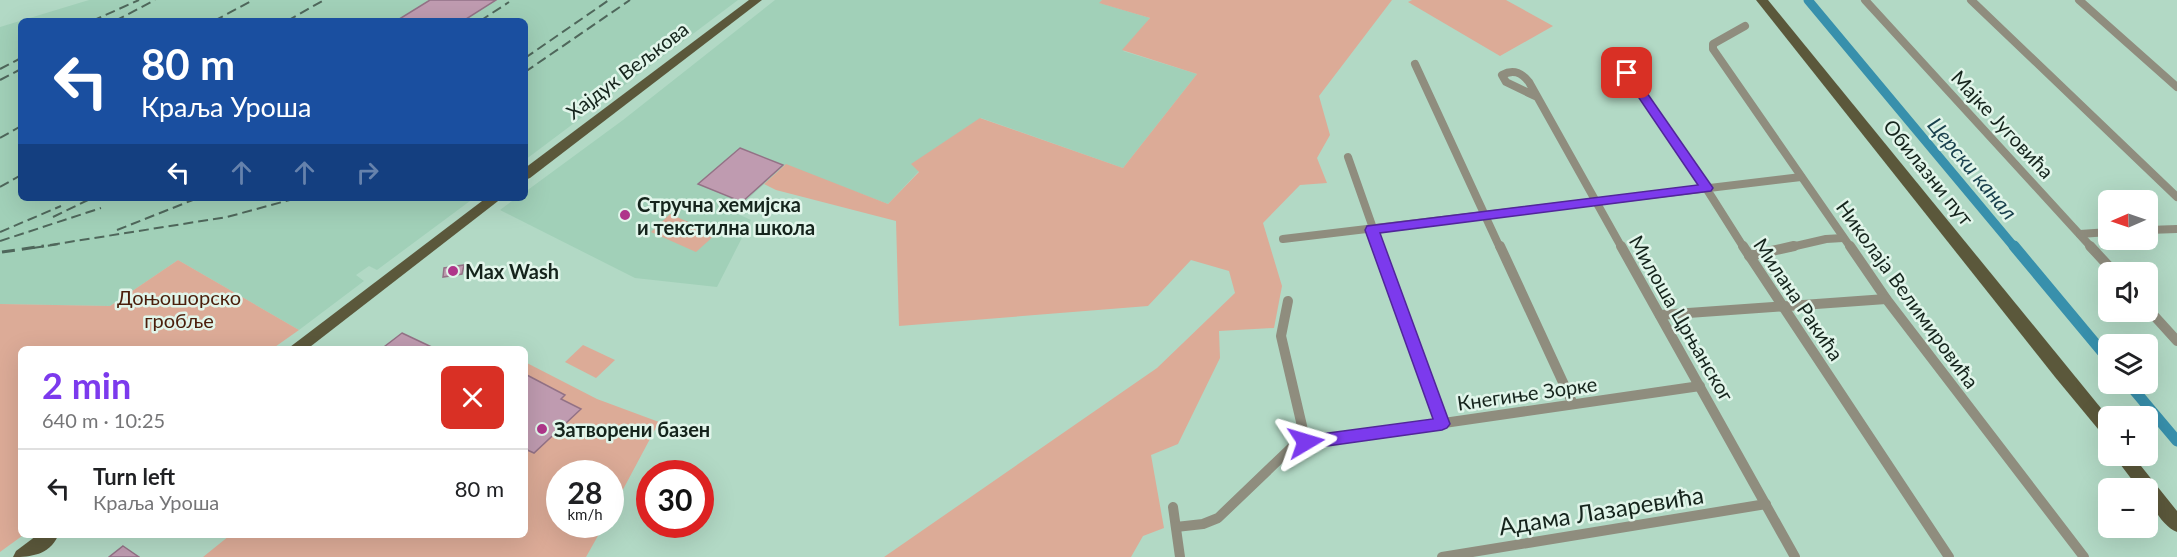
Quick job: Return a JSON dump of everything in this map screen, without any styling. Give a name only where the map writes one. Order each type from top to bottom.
[{"type":"main road","name":"Хајдук Вељкова","points":[[528,173],[756,0]]},
{"type":"main road","name":"Обилазни пут","points":[[1762,0],[2098,417]]},
{"type":"main road","points":[[299,346],[491,201]]},
{"type":"main road","name":"Обилазни пут","points":[[2061,373],[2098,423]]},
{"type":"main road","points":[[2140,466],[2177,510]]},
{"type":"main road","points":[[2158,502],[2177,524]]},
{"type":"main road","points":[[2158,504],[2177,530]]},
{"type":"main road","points":[[22,557],[46,538]]},
{"type":"street","name":"Мајке Југовића","points":[[1865,0],[2105,262]]},
{"type":"street","points":[[1971,0],[2177,197]]},
{"type":"street","points":[[2079,0],[2177,87]]},
{"type":"street","name":"Николаја Велимировића","points":[[1745,26],[1712,46],[1886,299],[2084,557]]},
{"type":"street","name":"Милана Ракића","points":[[1619,61],[1706,188],[1782,307],[1950,557]]},
{"type":"street","points":[[1416,64],[1573,404]]},
{"type":"street","name":"Милоша Црњанског","points":[[1537,97],[1795,557]]},
{"type":"street","points":[[1348,156],[1372,230],[1442,424]]},
{"type":"street","points":[[1283,239],[1801,177]]},
{"type":"street","points":[[2158,230],[2177,229]]},
{"type":"street","points":[[2080,234],[2098,233]]},
{"type":"street","points":[[1749,256],[1826,239],[1843,238]]},
{"type":"street","points":[[1660,315],[1886,299]]},
{"type":"street","points":[[1288,301],[1281,336],[1306,442]]},
{"type":"street","points":[[2158,320],[2177,341]]},
{"type":"street","name":"Кнегиње Зорке","points":[[1176,527],[1203,524],[1218,518],[1291,448],[1306,442],[1700,386]]},
{"type":"street","name":"Адама Лазаревића","points":[[1442,557],[1766,504]]},
{"type":"street","points":[[1173,507],[1180,557]]},
{"type":"shaded area","points":[[89,0],[738,0],[528,158],[528,18],[30,18]]},
{"type":"shaded area","points":[[775,0],[1102,0],[1100,3],[1150,18],[1123,51],[1197,74],[1123,168],[981,118],[912,164],[919,171],[888,204],[785,165],[735,211],[720,206],[751,220],[717,287],[635,278],[500,210],[512,201],[528,201],[528,190],[623,120]]},
{"type":"shaded area","points":[[18,22],[18,201],[470,201],[377,270],[369,266],[356,275],[364,281],[299,330],[178,260],[110,306],[0,304],[0,27]]},
{"type":"green space","points":[[1102,0],[1392,0],[1319,96],[1330,135],[1317,158],[1327,183],[1300,185],[1263,223],[1282,286],[1274,328],[1219,331],[1220,358],[1178,444],[1151,455],[1164,528],[1143,536],[1131,557],[884,557],[1157,368],[1235,293],[1229,271],[1191,260],[1148,306],[899,326],[896,221],[776,190],[764,184],[786,164],[888,204],[919,172],[911,164],[980,118],[1123,168],[1197,74],[1122,50],[1150,18],[1099,3]]},
{"type":"green space","points":[[1412,0],[1506,0],[1553,26],[1500,56],[1408,2]]},
{"type":"green space","points":[[670,214],[716,234],[696,252],[651,232]]},
{"type":"green space","name":"Доњошорско гробље","points":[[178,260],[299,330],[276,346],[18,346],[19,538],[0,552],[0,304],[110,306]]},
{"type":"green space","points":[[583,345],[615,360],[596,378],[565,362]]},
{"type":"green space","points":[[528,364],[597,399],[659,422],[639,460],[636,460],[636,465],[624,488],[624,460],[546,460],[546,538],[597,538],[586,557],[203,557],[227,538],[528,538]]},
{"type":"building","points":[[430,0],[496,0],[468,18],[401,18]]},
{"type":"building","points":[[740,148],[783,165],[742,202],[698,184]]},
{"type":"building","name":"Max Wash","points":[[464,265],[462,274],[443,277],[444,268]]},
{"type":"building","points":[[402,333],[430,346],[385,346]]},
{"type":"building","name":"Затворени базен","points":[[528,376],[565,395],[561,399],[581,409],[534,453],[528,450]]},
{"type":"building","points":[[123,546],[139,557],[109,557]]},
{"type":"waterway","name":"Церски канал","points":[[1808,0],[2015,248]]},
{"type":"waterway","name":"Церски канал","points":[[2014,246],[2098,347]]},
{"type":"waterway","name":"Церски канал","points":[[2137,394],[2177,441]]},
{"type":"railway","points":[[99,18],[139,0]]},
{"type":"railway","points":[[121,18],[155,0]]},
{"type":"railway","points":[[220,18],[253,0]]},
{"type":"railway","points":[[292,18],[324,0]]},
{"type":"railway","points":[[528,56],[609,0]]},
{"type":"railway","points":[[528,70],[630,0]]},
{"type":"railway","points":[[485,18],[509,2]]},
{"type":"railway","points":[[0,69],[18,60]]},
{"type":"railway","points":[[0,80],[18,71]]},
{"type":"railway","points":[[0,138],[18,128]]},
{"type":"railway","points":[[0,187],[18,177]]},
{"type":"railway","points":[[53,217],[86,201]]},
{"type":"railway","points":[[117,230],[190,201]]},
{"type":"railway","points":[[50,245],[227,217],[286,201]]},
{"type":"railway","points":[[0,232],[61,206]]},
{"type":"railway","points":[[0,241],[101,208]]},
{"type":"railway","points":[[33,248],[59,244]]},
{"type":"railway","points":[[2,252],[44,246]]},
{"type":"place","name":"Стручна хемијска и текстилна школа","points":[[625,215]]},
{"type":"place","name":"Max Wash","points":[[453,271]]},
{"type":"place","name":"Затворени базен","points":[[542,429]]},
{"type":"route","points":[[1306,442],[1442,424],[1372,230],[1706,188],[1627,73]]}]
